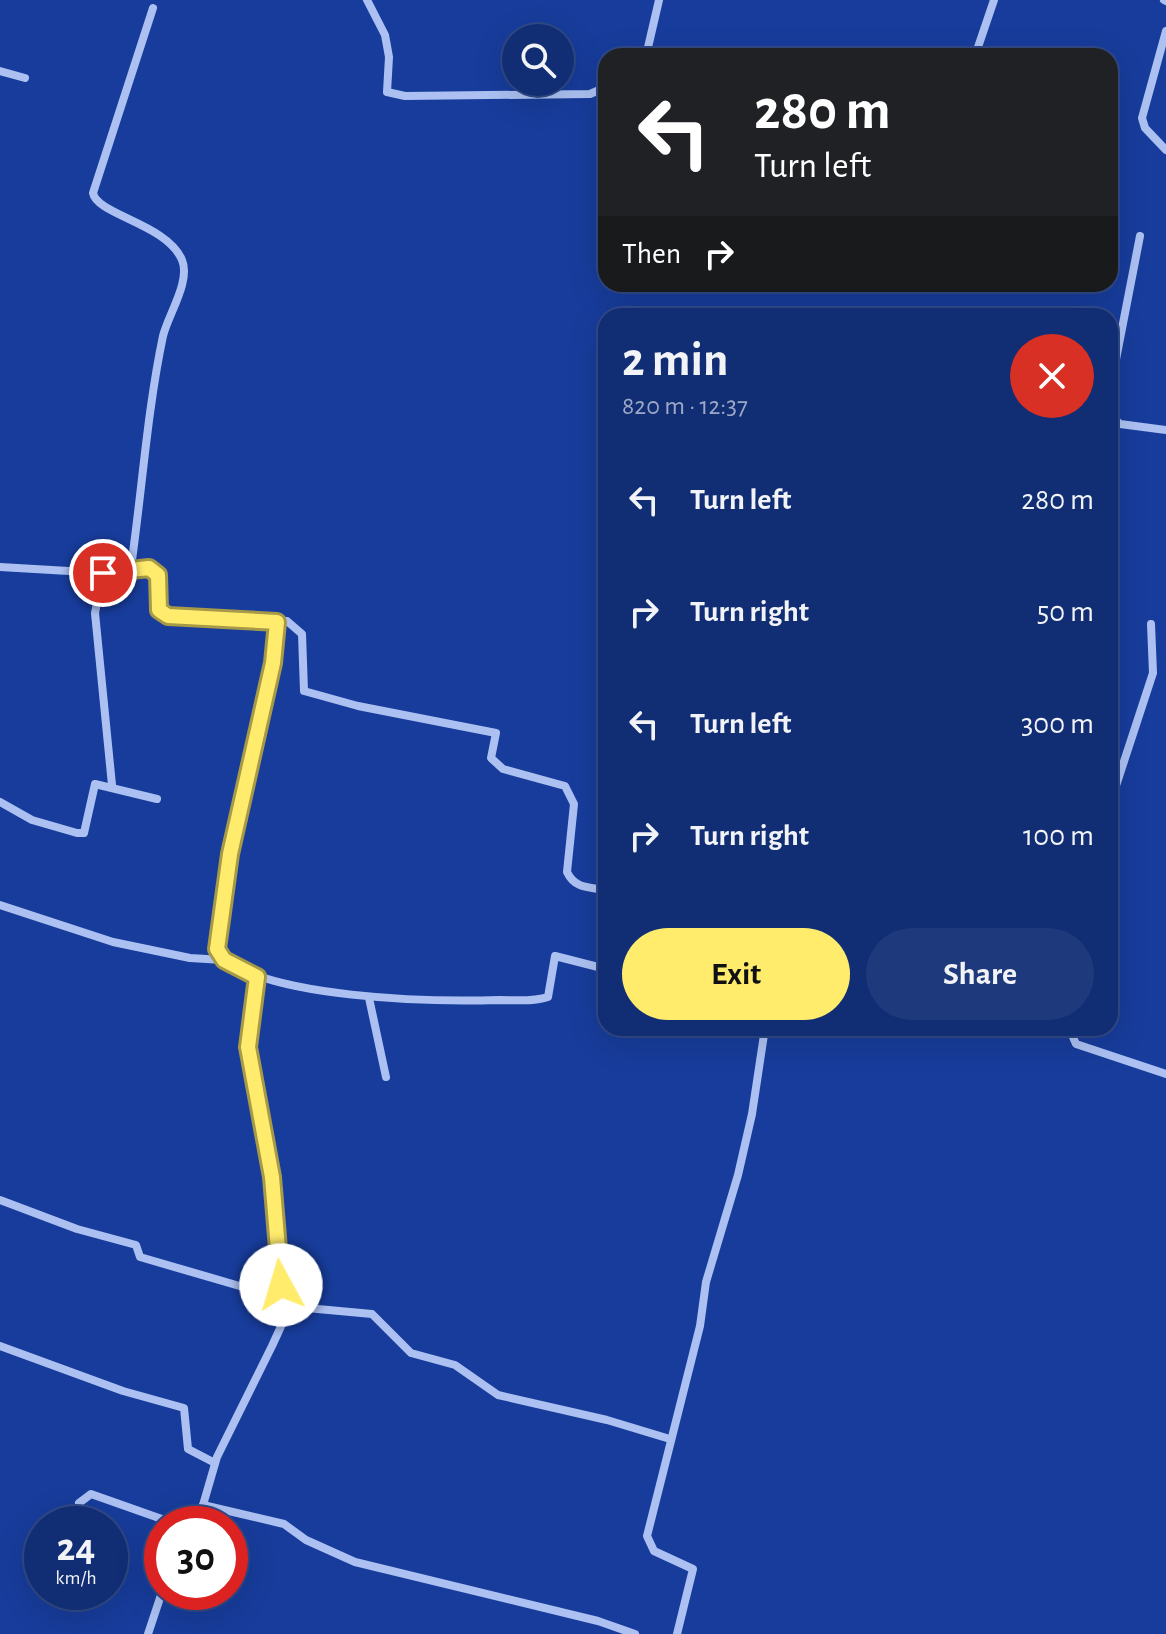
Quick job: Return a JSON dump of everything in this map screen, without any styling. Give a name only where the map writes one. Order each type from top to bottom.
[{"type":"street","points":[[367,0],[385,35],[389,57],[387,92],[405,96],[590,94],[598,90]]},
{"type":"street","points":[[648,48],[659,0]]},
{"type":"street","points":[[978,48],[994,0]]},
{"type":"street","points":[[131,567],[163,335],[185,271],[182,259],[155,232],[136,220],[102,208],[94,201],[93,193],[153,8]]},
{"type":"street","points":[[1166,31],[1142,118],[1145,128],[1166,150]]},
{"type":"street","points":[[0,71],[25,78]]},
{"type":"street","points":[[1118,345],[1140,236]]},
{"type":"street","points":[[1118,422],[1166,430]]},
{"type":"street","points":[[0,567],[103,573],[131,567],[149,568],[158,575],[159,610],[168,616],[287,621],[302,634],[304,691],[358,706],[496,733],[491,758],[503,769],[565,786],[574,804],[567,872],[579,886],[598,889]]},
{"type":"street","points":[[103,573],[95,613],[112,785]]},
{"type":"street","points":[[224,960],[217,949],[230,854],[273,663],[277,622]]},
{"type":"street","points":[[1118,780],[1153,673],[1151,624]]},
{"type":"street","points":[[0,802],[32,820],[84,833],[95,784],[112,785],[157,799]]},
{"type":"street","points":[[0,905],[113,942],[190,958],[224,960],[257,977],[369,998],[453,1001],[543,999],[551,992],[555,956],[598,967]]},
{"type":"street","points":[[257,977],[248,1047],[272,1177],[277,1264],[285,1306],[277,1334],[215,1463],[203,1505],[284,1524],[306,1540],[355,1562],[598,1621],[635,1634]]},
{"type":"street","points":[[369,998],[386,1077]]},
{"type":"street","points":[[677,1634],[693,1569],[654,1551],[647,1536],[700,1326],[706,1282],[738,1175],[764,1036]]},
{"type":"street","points":[[1072,1036],[1076,1044],[1166,1074]]},
{"type":"street","points":[[0,1200],[77,1229],[136,1245],[140,1257],[243,1287],[285,1306],[372,1314],[411,1353],[455,1365],[498,1395],[607,1420],[670,1439]]},
{"type":"street","points":[[0,1346],[123,1391],[184,1408],[188,1449],[215,1463]]},
{"type":"street","points":[[79,1503],[91,1494],[144,1513]]},
{"type":"street","points":[[148,1634],[156,1610]]},
{"type":"route","points":[[103,573],[131,567],[149,568],[158,575],[159,610],[168,616],[277,622],[273,663],[261,703],[230,854],[217,954],[257,977],[248,1047],[272,1177],[281,1285]]}]
